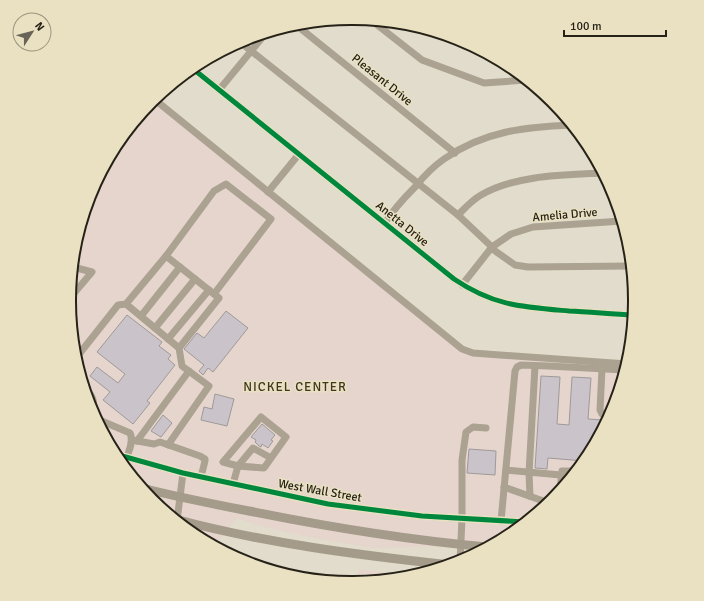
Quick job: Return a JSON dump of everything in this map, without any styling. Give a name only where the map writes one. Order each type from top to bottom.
[{"type":"main road","points":[[153,491],[289,519],[390,536],[477,546]]},
{"type":"main road","points":[[189,522],[286,543],[400,560],[435,563]]},
{"type":"street","points":[[379,27],[422,60],[484,83],[518,81]]},
{"type":"street","name":"Pleasant Drive","points":[[302,29],[455,153]]},
{"type":"street","points":[[220,90],[259,42]]},
{"type":"street","points":[[246,47],[458,215],[492,248],[515,265],[528,267],[625,266]]},
{"type":"street","name":"Anetta Drive","points":[[197,72],[385,224],[471,290],[493,300],[522,308],[627,315]]},
{"type":"street","points":[[160,103],[462,349],[473,353],[620,363]]},
{"type":"street","points":[[385,224],[408,193],[444,159],[476,141],[508,131],[549,126],[565,126]]},
{"type":"street","points":[[268,192],[299,154]]},
{"type":"street","points":[[458,215],[470,202],[494,188],[515,182],[539,178],[596,174]]},
{"type":"street","points":[[82,351],[118,305],[126,304],[166,256],[214,191],[226,184],[271,219],[211,292],[168,339]]},
{"type":"street","name":"Amelia Drive","points":[[462,284],[492,248],[511,234],[533,227],[616,221]]},
{"type":"street","points":[[166,256],[219,298],[179,348]]},
{"type":"street","points":[[141,316],[180,267]]},
{"type":"street","points":[[77,290],[92,272],[79,268]]},
{"type":"street","points":[[155,328],[196,279]]},
{"type":"street","points":[[126,304],[179,348],[182,366],[209,386],[168,445]]},
{"type":"street","points":[[501,521],[515,371],[517,367],[521,365],[619,370]]},
{"type":"street","points":[[530,496],[529,472],[535,366]]},
{"type":"street","points":[[602,369],[600,410],[603,414]]},
{"type":"street","points":[[127,458],[135,441],[189,371]]},
{"type":"street","points":[[260,417],[286,437],[271,458],[264,468],[238,466],[223,462],[260,417]]},
{"type":"street","points":[[105,423],[130,434],[135,441],[154,444],[160,442],[200,456],[205,459],[200,477]]},
{"type":"street","points":[[460,554],[462,460],[466,432],[473,428],[486,428]]},
{"type":"street","points":[[242,440],[252,448],[271,458]]},
{"type":"street","points":[[233,484],[238,466],[252,448]]},
{"type":"street","name":"West Wall Street","points":[[127,458],[200,477],[336,505],[422,516],[516,522]]},
{"type":"street","points":[[506,470],[561,475]]},
{"type":"street","points":[[561,480],[562,471],[569,470]]},
{"type":"street","points":[[178,514],[183,473]]},
{"type":"street","points":[[504,487],[542,500]]},
{"type":"shaded area","points":[[159,104],[466,353],[620,365],[607,406],[591,438],[571,468],[534,508],[505,530],[479,545],[373,548],[303,536],[257,525],[237,518],[218,541],[184,519],[157,495],[133,468],[113,438],[97,406],[82,354],[77,319],[77,282],[82,247],[91,212],[97,195],[123,147],[133,133]]},
{"type":"shaded area","points":[[359,569],[391,573],[388,574],[358,576]]},
{"type":"building","points":[[226,311],[248,328],[213,372],[208,368],[203,375],[199,371],[204,365],[184,349],[197,333],[204,338]]},
{"type":"building","points":[[127,315],[162,342],[159,346],[171,355],[168,359],[175,365],[147,401],[150,403],[133,424],[103,400],[110,392],[90,376],[97,367],[118,383],[125,374],[97,352]]},
{"type":"building","points":[[541,376],[560,377],[557,424],[569,425],[572,377],[591,378],[588,419],[600,420],[591,438],[576,460],[548,458],[547,469],[535,468]]},
{"type":"building","points":[[215,394],[234,399],[227,426],[201,420],[204,407],[212,409]]},
{"type":"building","points":[[163,415],[172,423],[161,437],[151,431]]},
{"type":"building","points":[[262,424],[275,435],[268,448],[262,444],[261,447],[259,446],[255,442],[256,440],[251,437]]},
{"type":"building","points":[[469,449],[496,451],[495,475],[467,473]]},
{"type":"cycle path","points":[[197,72],[454,279],[468,288],[482,295],[509,304],[569,311],[627,315]]},
{"type":"cycle path","points":[[125,457],[183,473],[328,504],[422,516],[517,522]]},
{"type":"district","name":"NICKEL CENTER","points":[[295,387]]}]
